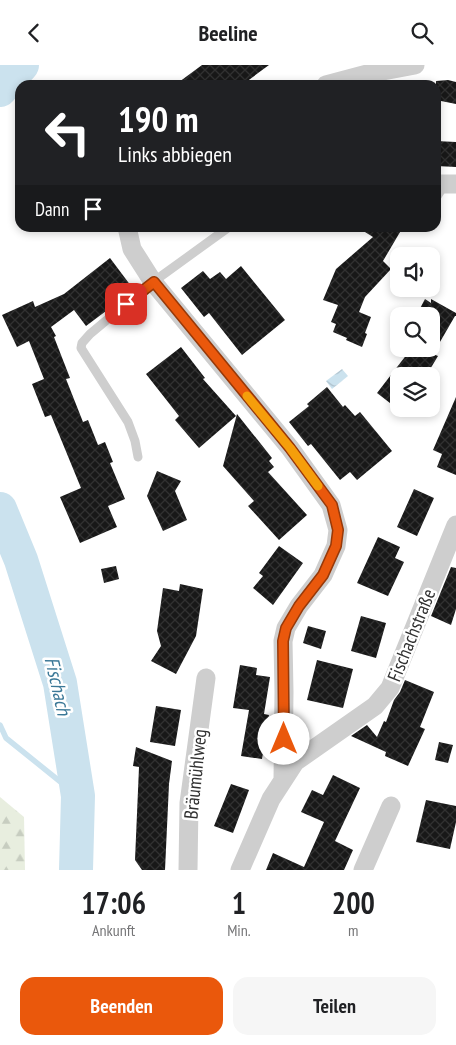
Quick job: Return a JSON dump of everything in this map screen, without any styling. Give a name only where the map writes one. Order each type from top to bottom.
[{"type":"street","points":[[345,80],[415,65]]},
{"type":"street","points":[[128,232],[132,249],[154,282],[290,448],[332,505],[338,530],[336,546],[323,575],[299,606],[286,628],[283,641],[283,780]]},
{"type":"street","name":"Fischachstraße","points":[[239,869],[271,799],[295,762],[375,705],[390,688],[456,525]]},
{"type":"street","name":"Bräumühlweg","points":[[188,870],[189,803],[206,678]]},
{"type":"street","points":[[364,870],[391,806]]},
{"type":"lane","points":[[138,457],[135,441],[128,422],[81,347],[82,343],[90,334],[154,282],[222,232]]},
{"type":"green space","points":[[0,797],[24,817],[25,870],[0,870]]},
{"type":"water","points":[[342,369],[348,376],[332,389],[326,381]]},
{"type":"building","points":[[202,65],[269,65],[249,80],[182,80]]},
{"type":"building","points":[[441,81],[456,82],[456,104],[441,101]]},
{"type":"building","points":[[441,141],[456,142],[456,167],[441,166]]},
{"type":"building","points":[[365,232],[400,232],[383,261],[390,270],[365,297],[359,312],[371,317],[362,347],[333,332],[336,324],[331,322],[338,305],[323,300],[336,269],[373,237]]},
{"type":"building","points":[[110,258],[134,290],[86,326],[74,310],[51,327],[56,336],[54,337],[70,378],[66,379],[83,422],[88,420],[98,445],[105,442],[113,462],[110,463],[125,499],[108,506],[117,527],[80,543],[60,497],[81,488],[51,415],[45,417],[32,384],[44,379],[29,341],[17,347],[2,315],[33,301],[35,307],[64,294]]},
{"type":"building","points":[[241,266],[285,320],[242,355],[209,313],[204,317],[181,288],[203,271],[210,279],[220,272],[226,279]]},
{"type":"building","points":[[425,299],[431,303],[431,299],[456,313],[440,342],[440,307],[421,307]]},
{"type":"building","points":[[181,347],[205,378],[203,379],[236,416],[199,448],[175,420],[179,416],[146,374]]},
{"type":"building","points":[[405,357],[437,357],[431,367],[397,367]]},
{"type":"building","points":[[390,376],[390,403],[377,393]]},
{"type":"building","points":[[327,387],[343,407],[345,405],[355,416],[360,412],[392,451],[357,480],[350,472],[340,480],[311,444],[308,446],[289,422],[309,406],[307,404]]},
{"type":"building","points":[[456,397],[456,475],[437,467],[442,454],[433,450]]},
{"type":"building","points":[[237,414],[272,458],[269,461],[274,467],[268,472],[307,515],[279,540],[248,506],[254,501],[223,466]]},
{"type":"building","points":[[157,471],[181,481],[175,491],[187,520],[163,531],[147,496]]},
{"type":"building","points":[[414,489],[434,498],[417,536],[397,527]]},
{"type":"building","points":[[378,537],[400,547],[395,558],[404,562],[388,596],[357,583]]},
{"type":"building","points":[[279,546],[303,563],[273,605],[253,588],[263,576],[259,573]]},
{"type":"building","points":[[116,566],[119,579],[104,583],[101,569]]},
{"type":"building","points":[[451,567],[456,568],[456,609],[451,625],[431,616]]},
{"type":"building","points":[[180,584],[203,589],[196,636],[176,674],[151,661],[161,646],[157,631],[163,588],[179,591]]},
{"type":"building","points":[[361,616],[386,623],[376,658],[351,651]]},
{"type":"building","points":[[308,626],[326,631],[321,649],[303,643]]},
{"type":"building","points":[[317,660],[353,669],[343,708],[307,700]]},
{"type":"building","points":[[240,665],[257,668],[256,675],[270,677],[264,714],[269,715],[262,759],[241,756],[249,710],[233,708]]},
{"type":"building","points":[[405,680],[434,692],[420,727],[425,729],[408,766],[385,756],[386,752],[351,736],[367,725],[377,737]]},
{"type":"building","points":[[156,706],[181,710],[175,746],[150,742]]},
{"type":"building","points":[[439,742],[453,745],[448,763],[435,760]]},
{"type":"building","points":[[136,747],[172,761],[169,784],[165,870],[142,870],[135,860],[139,767],[133,766]]},
{"type":"building","points":[[333,775],[360,788],[335,841],[353,850],[344,870],[266,870],[273,853],[304,867],[324,822],[301,812],[312,790],[323,795]]},
{"type":"building","points":[[231,784],[249,790],[233,833],[214,826]]},
{"type":"building","points":[[426,800],[456,806],[456,822],[450,849],[416,842]]},
{"type":"waterway","name":"Fischach","points":[[0,90],[22,65]]},
{"type":"waterway","name":"Fischach","points":[[0,509],[21,560],[60,683],[78,796],[76,870]]},
{"type":"waterway","points":[[0,725],[6,738],[78,796]]},
{"type":"slow traffic","points":[[247,396],[290,448],[318,486]]},
{"type":"route","points":[[126,304],[154,282],[290,448],[332,505],[338,530],[336,546],[323,575],[299,606],[286,628],[283,641],[284,739]]}]
